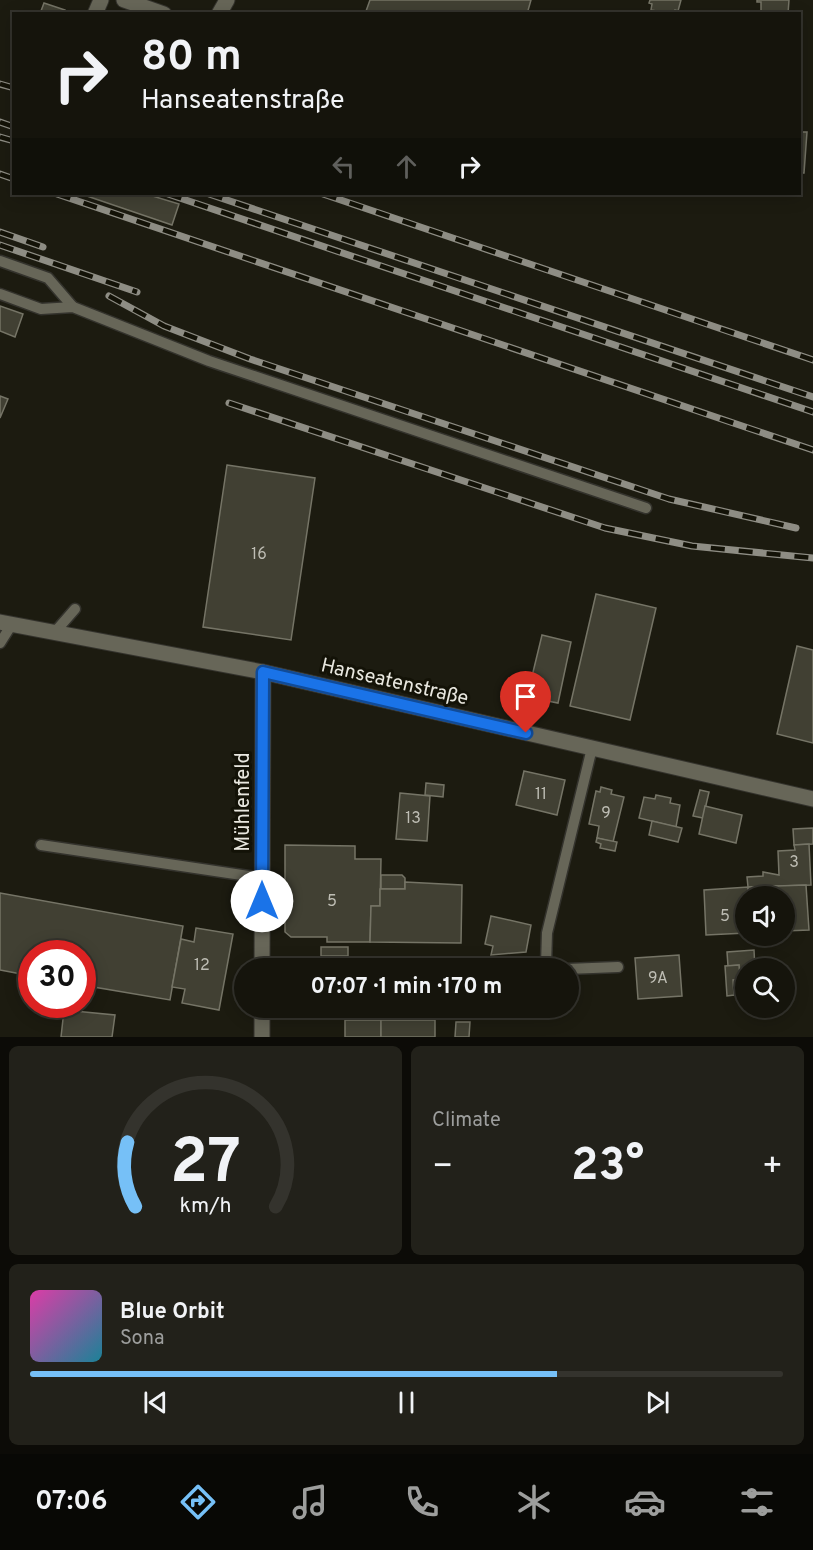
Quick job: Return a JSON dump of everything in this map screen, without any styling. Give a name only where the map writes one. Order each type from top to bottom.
[{"type":"street","points":[[124,0],[158,12]]},
{"type":"street","name":"Hanseatenstraße","points":[[6,623],[263,672],[813,800]]},
{"type":"street","name":"Mühlenfeld","points":[[262,958],[263,672]]},
{"type":"street","points":[[262,1018],[262,1037]]},
{"type":"lane","points":[[0,261],[48,278],[73,307]]},
{"type":"lane","points":[[0,294],[41,309],[73,307],[209,361],[646,508]]},
{"type":"lane","points":[[55,632],[75,609]]},
{"type":"lane","points":[[0,643],[6,623]]},
{"type":"lane","points":[[546,958],[547,933],[592,748]]},
{"type":"lane","points":[[41,845],[262,878]]},
{"type":"lane","points":[[579,969],[618,967]]},
{"type":"building","points":[[370,0],[531,0],[528,12],[366,12]]},
{"type":"building","points":[[650,0],[681,0],[678,11],[674,12],[651,10],[652,4],[649,3]]},
{"type":"building","points":[[757,0],[789,0],[788,12],[761,12],[761,2]]},
{"type":"building","points":[[44,3],[65,10],[64,12],[41,11]]},
{"type":"building","points":[[801,132],[807,132],[804,173],[801,173]]},
{"type":"building","points":[[84,195],[149,195],[179,204],[172,225]]},
{"type":"building","points":[[0,306],[23,314],[15,337],[0,331]]},
{"type":"building","points":[[0,396],[8,399],[0,418]]},
{"type":"building","points":[[227,465],[315,478],[291,640],[203,627]]},
{"type":"building","points":[[596,594],[656,608],[630,720],[570,706]]},
{"type":"building","points":[[542,635],[571,642],[558,703],[527,697]]},
{"type":"building","points":[[797,646],[813,650],[813,743],[777,734]]},
{"type":"building","points":[[524,771],[565,780],[557,815],[516,805]]},
{"type":"building","points":[[426,783],[444,785],[443,797],[425,795]]},
{"type":"building","points":[[601,787],[612,790],[611,794],[624,797],[613,842],[597,838],[599,826],[589,824],[596,791],[600,792]]},
{"type":"building","points":[[700,790],[709,792],[703,818],[693,816]]},
{"type":"building","points":[[400,793],[430,796],[427,841],[396,839]]},
{"type":"building","points":[[656,795],[671,798],[670,803],[680,805],[676,827],[639,818],[644,797],[655,799]]},
{"type":"building","points":[[705,806],[742,815],[736,843],[699,834]]},
{"type":"building","points":[[652,821],[682,828],[678,842],[649,835]]},
{"type":"building","points":[[813,828],[813,844],[794,845],[793,829]]},
{"type":"building","points":[[597,838],[617,842],[615,851],[600,848],[601,844],[596,842]]},
{"type":"building","points":[[809,844],[811,885],[748,886],[747,877],[763,876],[763,872],[779,875],[778,851],[795,850],[794,845]]},
{"type":"building","points":[[285,845],[355,846],[355,859],[381,859],[380,906],[371,906],[370,942],[327,942],[327,937],[291,937],[285,932]]},
{"type":"building","points":[[381,875],[402,875],[405,878],[405,889],[381,889]]},
{"type":"building","points":[[405,882],[462,885],[461,943],[370,942],[371,906],[380,906],[380,889],[405,889]]},
{"type":"building","points":[[806,885],[809,930],[795,931],[795,886],[777,886]]},
{"type":"building","points":[[735,888],[735,934],[706,935],[704,890]]},
{"type":"building","points":[[0,893],[183,926],[170,1000],[96,987],[96,940],[18,940],[18,973],[0,970]]},
{"type":"building","points":[[491,916],[531,925],[526,952],[491,955],[493,946],[485,944]]},
{"type":"building","points":[[196,928],[233,934],[219,1010],[182,1003],[185,989],[172,987],[181,939],[194,942]]},
{"type":"building","points":[[321,947],[348,947],[348,956],[321,956]]},
{"type":"building","points":[[754,950],[754,958],[735,958],[735,965],[728,966],[727,952]]},
{"type":"building","points":[[679,955],[682,996],[638,999],[635,958]]},
{"type":"building","points":[[735,965],[734,995],[727,996],[725,966]]},
{"type":"building","points":[[733,980],[735,980],[735,995],[734,995]]},
{"type":"building","points":[[96,1013],[115,1015],[112,1037],[61,1037],[63,1018],[96,1018]]},
{"type":"building","points":[[345,1020],[381,1020],[381,1037],[345,1037]]},
{"type":"building","points":[[381,1020],[435,1020],[435,1037],[381,1037]]},
{"type":"building","points":[[456,1022],[470,1022],[469,1037],[455,1037]]},
{"type":"railway","points":[[0,84],[12,87]]},
{"type":"railway","points":[[0,122],[12,126]]},
{"type":"railway","points":[[0,137],[12,140]]},
{"type":"railway","points":[[0,174],[12,178]]},
{"type":"railway","points":[[60,195],[813,450]]},
{"type":"railway","points":[[171,195],[813,412]]},
{"type":"railway","points":[[212,195],[813,397]]},
{"type":"railway","points":[[326,195],[813,360]]},
{"type":"railway","points":[[0,232],[43,247]]},
{"type":"railway","points":[[0,245],[137,292]]},
{"type":"railway","points":[[109,296],[164,326],[250,359],[669,499],[796,528]]},
{"type":"railway","points":[[229,403],[605,528],[692,546],[813,558]]},
{"type":"route","points":[[262,901],[263,672],[526,733]]}]
